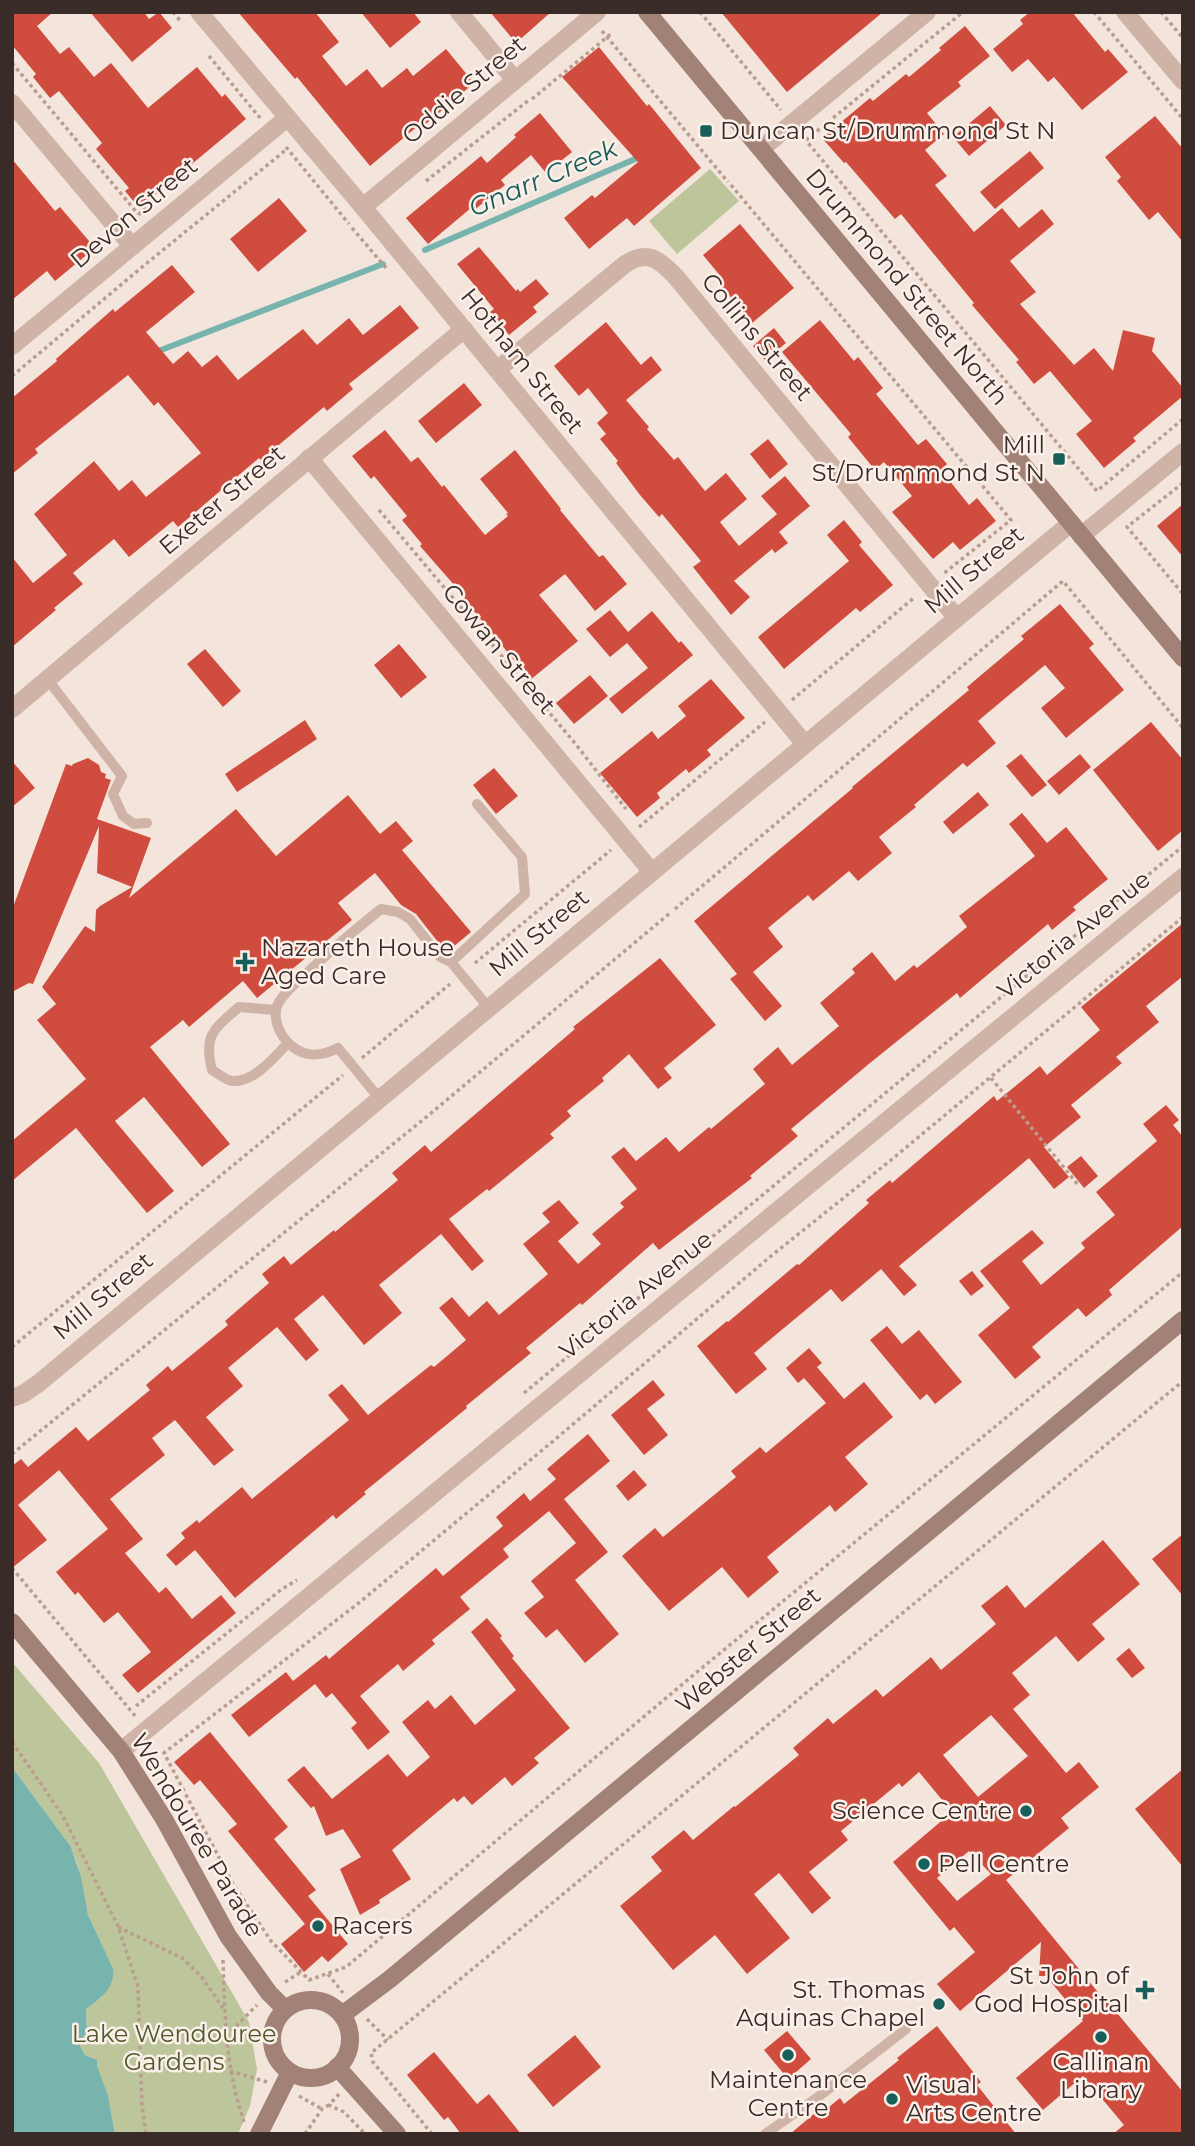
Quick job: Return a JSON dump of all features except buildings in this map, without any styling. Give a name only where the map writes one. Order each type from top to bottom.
[{"type":"street","name":"Hotham Street","points":[[199,12],[363,206],[804,743]]},
{"type":"street","points":[[459,12],[515,80]]},
{"type":"street","name":"Oddie Street","points":[[363,206],[597,12]]},
{"type":"street","name":"Drummond Street North","points":[[647,12],[1183,658]]},
{"type":"street","points":[[761,149],[927,12]]},
{"type":"street","points":[[1125,12],[1183,81]]},
{"type":"street","points":[[12,103],[132,246]]},
{"type":"street","name":"Devon Street","points":[[12,346],[287,118]]},
{"type":"street","name":"Collins Street","points":[[497,370],[624,265],[637,257],[649,257],[676,277],[956,617]]},
{"type":"street","name":"Exeter Street","points":[[12,709],[464,329]]},
{"type":"street","name":"Mill Street","points":[[12,1398],[39,1383],[956,617],[1183,452]]},
{"type":"street","name":"Cowan Street","points":[[309,458],[652,872]]},
{"type":"street","name":"Victoria Avenue","points":[[121,1751],[1183,877]]},
{"type":"street","name":"Webster Street","points":[[342,2015],[400,1970],[1183,1320]]},
{"type":"street","points":[[12,1387],[39,1383]]},
{"type":"street","name":"Wendouree Parade","points":[[12,1622],[121,1751],[164,1819],[228,1936],[251,1969],[285,2009]]},
{"type":"street","points":[[309,1999],[333,2006],[342,2015],[348,2025],[349,2048],[337,2067],[317,2077],[305,2077],[290,2072],[276,2056],[272,2044],[272,2031],[285,2009],[296,2002],[309,1999]]},
{"type":"street","points":[[337,2067],[397,2134]]},
{"type":"street","points":[[259,2134],[290,2072]]},
{"type":"lane","points":[[48,680],[122,776],[113,794],[123,816],[134,824],[147,822]]},
{"type":"lane","points":[[451,962],[525,894],[522,857],[477,804]]},
{"type":"lane","points":[[379,1098],[338,1048],[327,1053],[306,1055],[288,1043],[280,1032],[276,1010],[279,1002],[336,946],[381,909],[398,912],[410,919],[440,957],[451,962],[488,1007]]},
{"type":"lane","points":[[276,1010],[239,1007],[214,1029],[207,1050],[212,1070],[230,1081],[247,1079],[268,1064],[288,1043]]},
{"type":"lane","points":[[12,1405],[39,1383]]},
{"type":"lane","points":[[765,2134],[906,2029]]},
{"type":"path","points":[[173,12],[182,23]]},
{"type":"path","points":[[700,12],[1097,491],[1183,419]]},
{"type":"path","points":[[806,140],[963,12]]},
{"type":"path","points":[[1094,12],[1183,119]]},
{"type":"path","points":[[1161,12],[1183,37]]},
{"type":"path","points":[[12,1347],[353,1067],[930,584],[1011,520],[601,31]]},
{"type":"path","points":[[421,185],[612,33]]},
{"type":"path","points":[[207,54],[349,224]]},
{"type":"path","points":[[12,63],[138,214]]},
{"type":"path","points":[[12,376],[287,149]]},
{"type":"path","points":[[1183,483],[1127,527],[1183,594]]},
{"type":"path","points":[[375,506],[574,742],[632,816]]},
{"type":"path","points":[[675,909],[1063,581],[1183,728]]},
{"type":"path","points":[[516,1399],[1183,846]]},
{"type":"path","points":[[12,1454],[420,1122],[670,913]]},
{"type":"path","points":[[1183,917],[771,1256],[360,1602],[164,1753],[233,1884],[271,1941],[309,1980],[346,1967],[697,1672],[1183,1272]]},
{"type":"path","points":[[991,1077],[1079,1186]]},
{"type":"path","points":[[432,2134],[373,2062],[371,2053],[1183,1381]]},
{"type":"path","points":[[12,1568],[137,1719]]},
{"type":"path","points":[[136,1706],[282,1589],[305,1575]]},
{"type":"path","points":[[12,1742],[63,1816],[118,1926],[138,1987],[146,2134]]},
{"type":"path","points":[[118,1926],[181,1958],[201,1976],[225,2010]]},
{"type":"path","points":[[228,1936],[223,1958],[229,2064],[244,2123]]},
{"type":"path","points":[[305,2134],[322,2109],[330,2105]]},
{"type":"path","points":[[344,2112],[365,2134]]},
{"type":"green space","points":[[710,169],[739,201],[677,254],[649,221]]},
{"type":"green space","name":"Lake Wendouree Gardens","points":[[12,1662],[99,1763],[249,2022],[257,2069],[250,2106],[238,2134],[115,2134],[108,2095],[97,2060],[85,2055],[80,2046],[87,2031],[86,2009],[102,1997],[95,1931],[88,1915],[71,1847],[12,1767]]},
{"type":"water","points":[[12,1767],[71,1847],[81,1877],[88,1915],[113,1969],[109,1987],[86,2009],[87,2032],[81,2039],[80,2046],[85,2055],[97,2060],[108,2095],[115,2134],[12,2134]]},
{"type":"waterway","name":"Gnarr Creek","points":[[425,250],[642,156]]},
{"type":"waterway","name":"Gnarr Creek","points":[[156,352],[383,264]]},
{"type":"place","name":"Duncan St/Drummond St N","points":[[706,131]]},
{"type":"place","name":"Mill St/Drummond St N","points":[[1059,459]]},
{"type":"place","name":"Nazareth House Aged Care","points":[[245,962]]},
{"type":"place","name":"Science Centre","points":[[1026,1811]]},
{"type":"place","name":"Pell Centre","points":[[924,1864]]},
{"type":"place","name":"Racers","points":[[318,1926]]},
{"type":"place","name":"St John of God Hospital","points":[[1145,1990]]},
{"type":"place","name":"St. Thomas Aquinas Chapel","points":[[939,2004]]},
{"type":"place","name":"Callinan Library","points":[[1101,2037]]},
{"type":"place","name":"Maintenance Centre","points":[[788,2055]]},
{"type":"place","name":"Visual Arts Centre","points":[[892,2099]]}]
